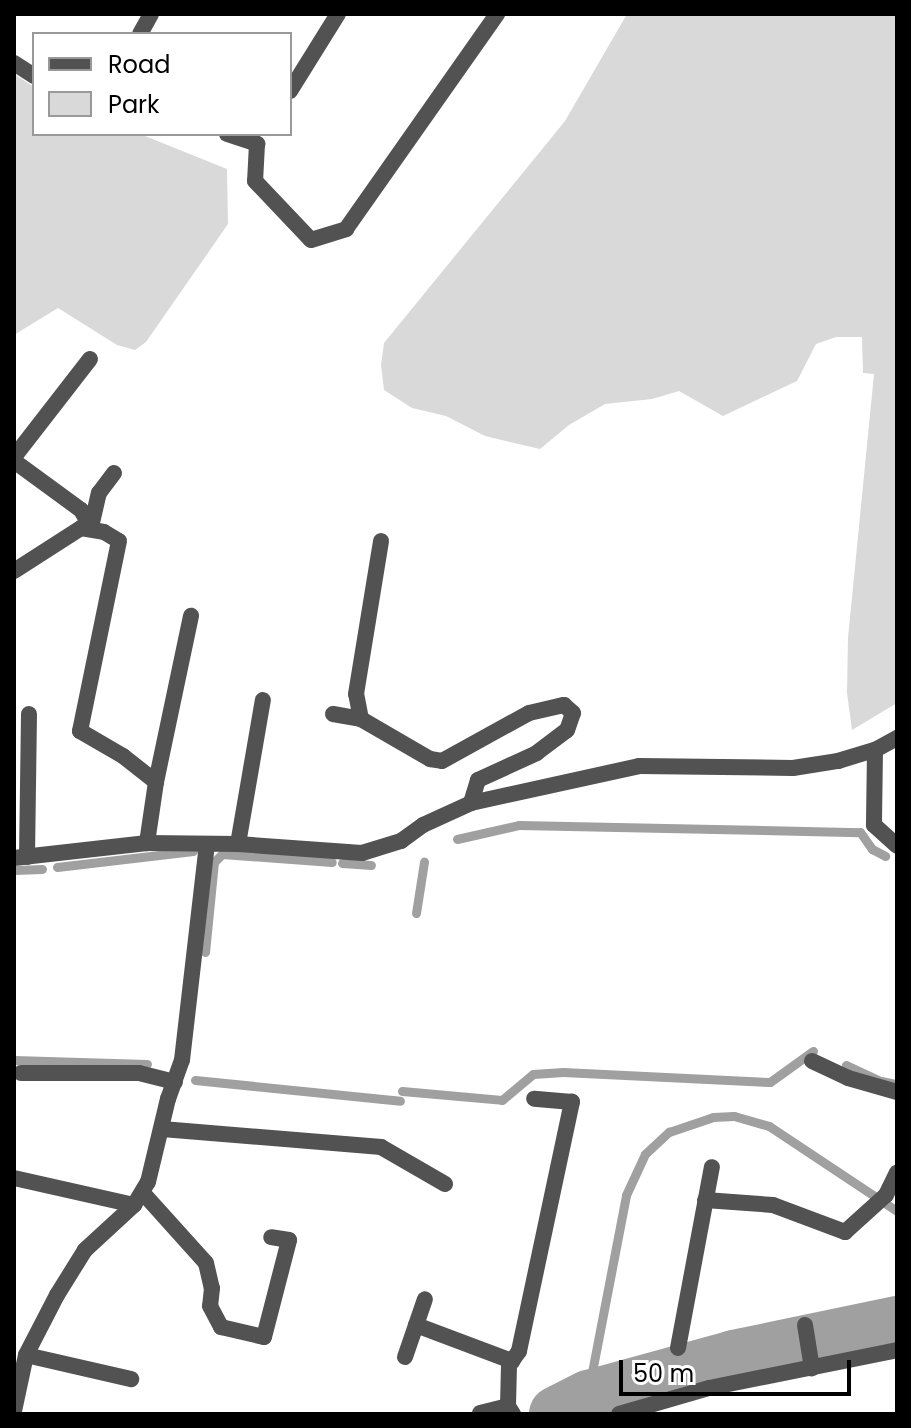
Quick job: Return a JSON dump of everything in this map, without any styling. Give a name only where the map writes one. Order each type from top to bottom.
[{"type":"street","points":[[141,32],[151,14]]},
{"type":"street","points":[[292,88],[338,14]]},
{"type":"street","points":[[240,136],[260,139],[255,181],[311,240],[346,229],[497,14]]},
{"type":"street","points":[[14,63],[32,75]]},
{"type":"street","points":[[90,359],[14,459],[81,510],[91,527]]},
{"type":"street","points":[[91,527],[99,493],[114,473]]},
{"type":"street","points":[[14,571],[53,543],[81,528],[91,527],[119,541],[80,731],[123,756],[156,782]]},
{"type":"street","points":[[361,719],[356,694],[381,541]]},
{"type":"street","points":[[147,843],[156,782],[191,616]]},
{"type":"street","points":[[238,844],[263,700]]},
{"type":"street","points":[[333,714],[361,719],[430,759],[442,761],[529,713],[564,705],[573,713],[567,730],[537,753],[478,780],[471,803]]},
{"type":"street","points":[[29,714],[20,858],[147,843],[238,844],[362,853],[393,845],[423,825],[471,803],[639,766],[793,768],[875,750],[897,738]]},
{"type":"street","points":[[875,750],[874,825],[897,846]]},
{"type":"street","points":[[14,1411],[26,1355],[85,1250],[138,1199],[162,1129],[182,1060],[207,844]]},
{"type":"street","points":[[812,1061],[848,1078],[897,1092]]},
{"type":"street","points":[[21,1073],[139,1073],[175,1082]]},
{"type":"street","points":[[480,1413],[510,1410],[512,1361],[519,1351],[572,1102],[534,1099]]},
{"type":"street","points":[[162,1129],[381,1147],[445,1184]]},
{"type":"street","points":[[678,1348],[712,1167]]},
{"type":"street","points":[[705,1200],[773,1205],[845,1232],[880,1200],[897,1172]]},
{"type":"street","points":[[14,1178],[138,1199],[206,1263],[212,1288],[210,1306],[221,1327],[264,1337],[289,1240],[271,1237]]},
{"type":"street","points":[[405,1357],[425,1299]]},
{"type":"street","points":[[416,1325],[512,1361]]},
{"type":"street","points":[[805,1325],[812,1366]]},
{"type":"street","points":[[619,1414],[677,1394],[897,1350]]},
{"type":"street","points":[[26,1355],[131,1379]]},
{"type":"green space","points":[[627,14],[897,14],[897,703],[852,730],[847,693],[848,638],[874,374],[863,373],[862,337],[836,337],[816,344],[797,381],[723,416],[679,391],[652,399],[605,404],[569,425],[540,449],[485,436],[446,416],[412,408],[384,390],[381,365],[384,343],[565,121]]},
{"type":"green space","points":[[14,74],[32,86],[32,136],[145,136],[227,169],[228,224],[146,342],[135,350],[117,345],[58,308],[14,335]]},
{"type":"waterway","points":[[457,839],[519,825],[860,832],[872,849],[885,856]]},
{"type":"waterway","points":[[57,867],[193,851]]},
{"type":"waterway","points":[[205,952],[214,862],[222,854],[332,862]]},
{"type":"waterway","points":[[416,913],[424,862]]},
{"type":"waterway","points":[[342,863],[371,865]]},
{"type":"waterway","points":[[14,870],[42,869]]},
{"type":"waterway","points":[[402,1091],[502,1100],[533,1074],[563,1072],[770,1082],[813,1051]]},
{"type":"waterway","points":[[14,1060],[147,1064]]},
{"type":"waterway","points":[[846,1065],[881,1081],[897,1084]]},
{"type":"waterway","points":[[195,1080],[400,1101]]},
{"type":"waterway","points":[[592,1372],[626,1195],[645,1154],[669,1132],[713,1117],[734,1116],[769,1126],[897,1211]]},
{"type":"waterway","points":[[557,1414],[589,1398],[734,1358],[897,1324]]},
{"type":"waterway","points":[[589,1398],[590,1389]]}]
